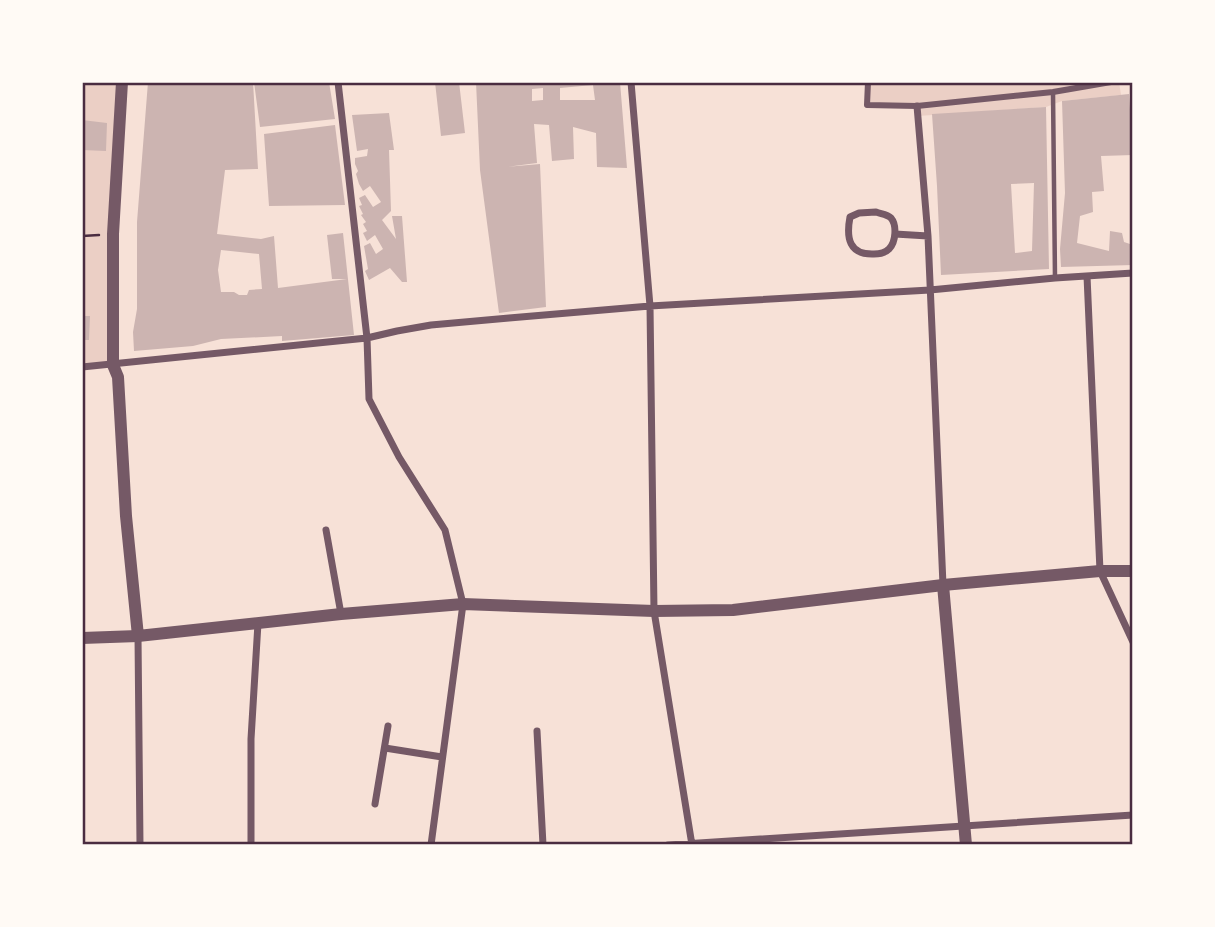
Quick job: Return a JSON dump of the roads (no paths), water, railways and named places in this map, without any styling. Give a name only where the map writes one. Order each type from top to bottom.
[{"type":"street","points":[[122,82],[113,234],[113,365],[118,377],[126,516],[138,636],[140,845]]},
{"type":"street","points":[[338,82],[367,338],[369,399],[399,457],[445,530],[463,604],[431,845]]},
{"type":"street","points":[[631,82],[650,306],[654,611],[692,844]]},
{"type":"street","points":[[869,82],[867,105],[918,106],[1053,92],[1111,82]]},
{"type":"street","points":[[918,106],[928,236],[943,585],[966,845]]},
{"type":"street","points":[[876,212],[888,216],[893,220],[895,234],[887,251],[865,254],[856,252],[848,229],[850,217],[859,213],[876,212]]},
{"type":"street","points":[[895,234],[928,236]]},
{"type":"street","points":[[82,367],[367,338],[431,325],[650,306],[930,290],[1133,273]]},
{"type":"street","points":[[1087,276],[1100,571],[1133,642]]},
{"type":"street","points":[[326,530],[341,614]]},
{"type":"street","points":[[82,638],[138,636],[463,604],[654,611],[733,610],[943,585],[1100,571],[1133,571]]},
{"type":"street","points":[[251,845],[251,739],[258,623]]},
{"type":"street","points":[[375,804],[388,726]]},
{"type":"street","points":[[537,731],[543,845]]},
{"type":"street","points":[[385,748],[442,757]]},
{"type":"street","points":[[668,845],[1133,815]]},
{"type":"lane","points":[[1053,92],[1055,278]]}]
